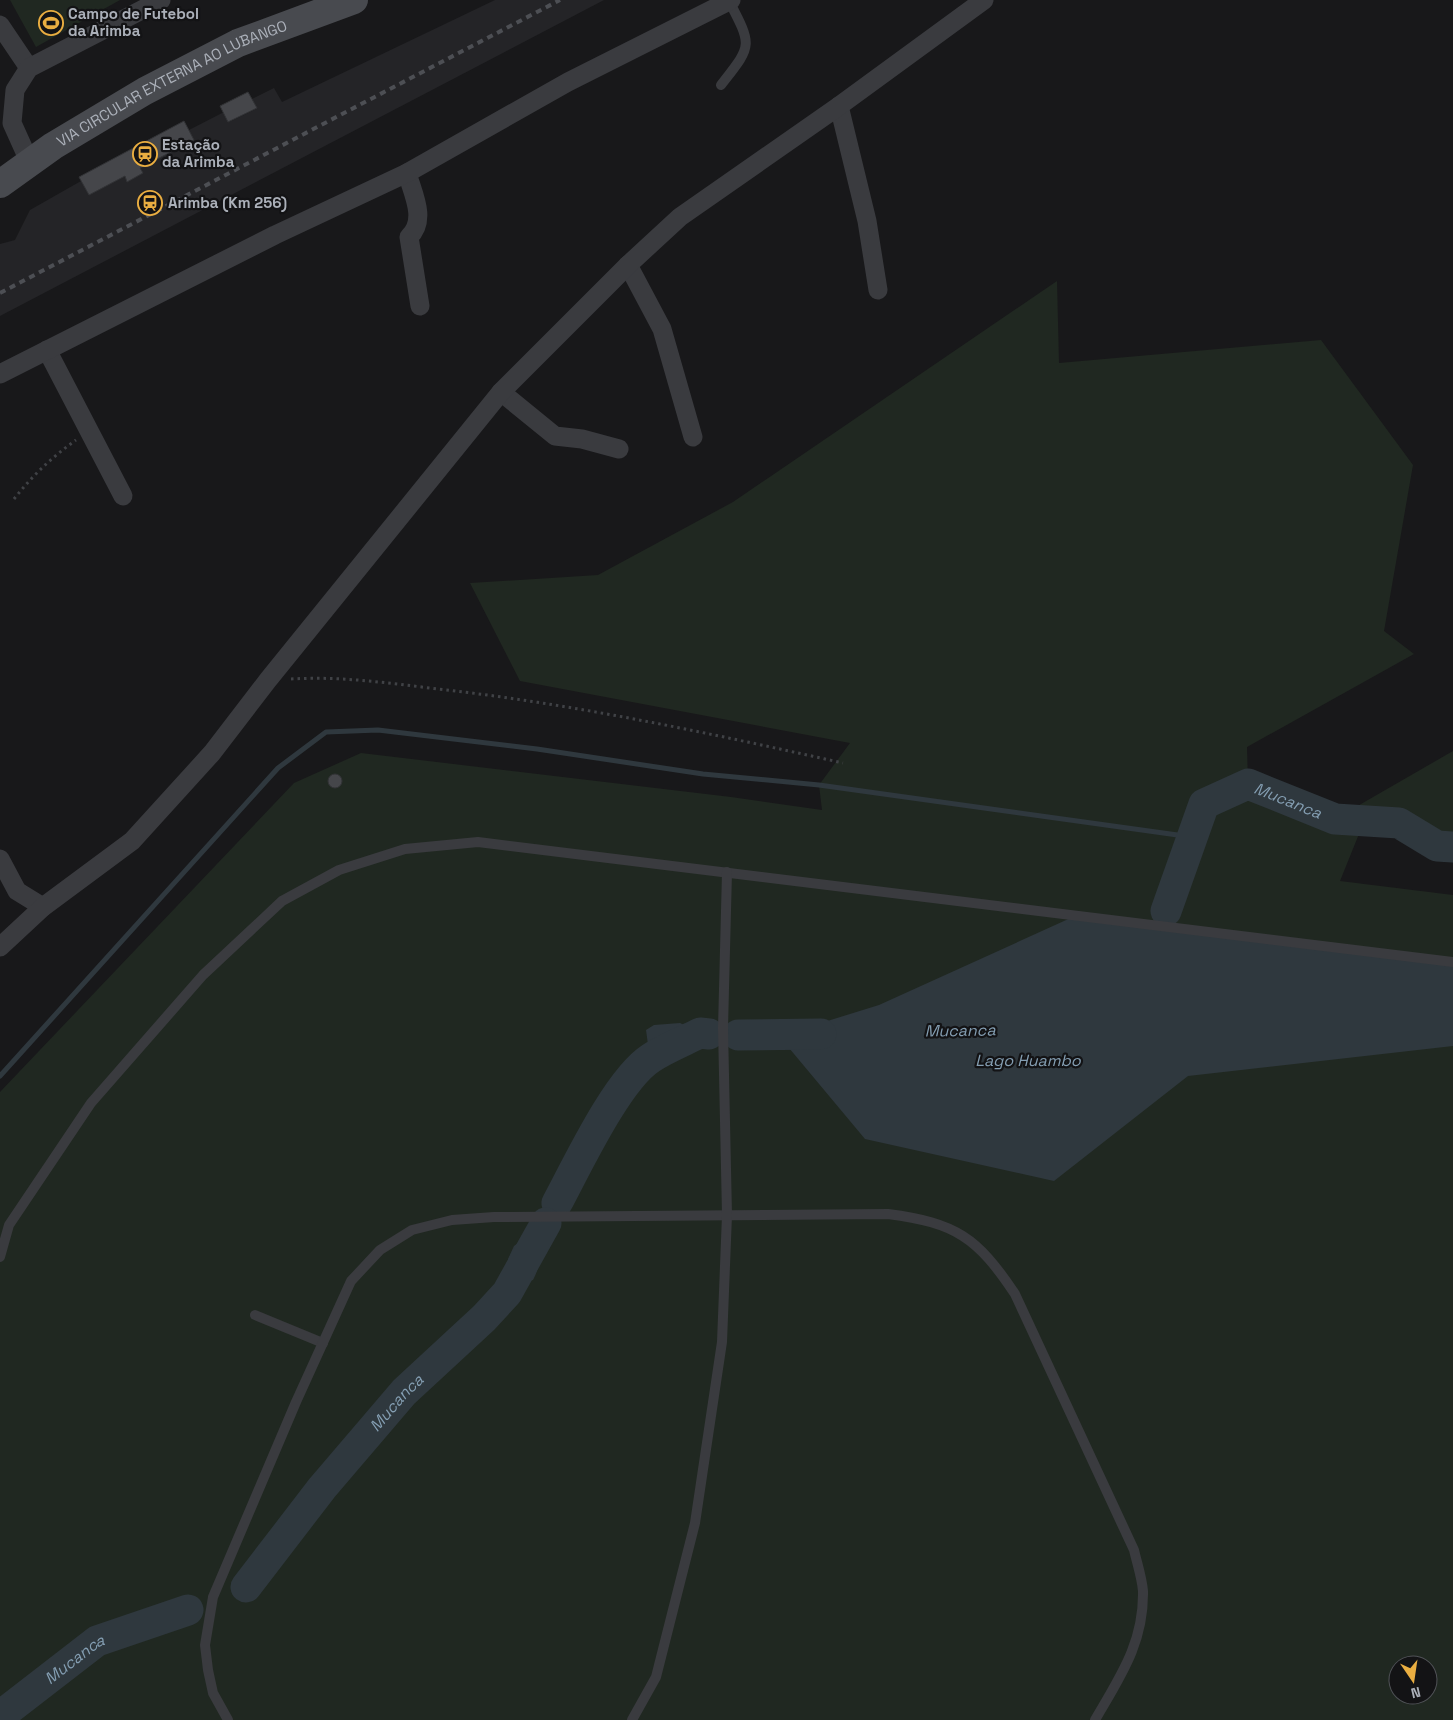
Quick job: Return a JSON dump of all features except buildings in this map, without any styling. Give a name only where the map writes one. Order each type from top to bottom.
[{"type":"main road","name":"VIA CIRCULAR EXTERNA AO LUBANGO","points":[[0,184],[53,146],[145,91],[238,43],[354,0]]},
{"type":"street","points":[[30,163],[12,123],[15,90],[29,68],[161,0]]},
{"type":"street","points":[[0,947],[43,907],[132,841],[212,753],[268,680],[501,392],[628,265],[680,217],[839,106],[984,0]]},
{"type":"street","points":[[0,374],[275,235],[407,173],[568,82],[730,1]]},
{"type":"street","points":[[0,25],[29,68]]},
{"type":"street","points":[[839,106],[867,221],[878,290]]},
{"type":"street","points":[[407,173],[419,218],[415,231],[409,237],[420,306]]},
{"type":"street","points":[[628,265],[662,329],[693,437]]},
{"type":"street","points":[[47,350],[123,496]]},
{"type":"street","points":[[501,392],[555,436],[582,439],[619,449]]},
{"type":"street","points":[[0,859],[17,891],[43,907]]},
{"type":"lane","points":[[721,86],[741,60],[747,46],[743,29],[730,1]]},
{"type":"lane","points":[[0,1258],[9,1225],[91,1103],[203,975],[282,902],[339,870],[405,849],[478,842],[1453,962]]},
{"type":"lane","points":[[632,1720],[656,1677],[695,1523],[722,1342],[727,1215],[723,1028],[726,872]]},
{"type":"lane","points":[[228,1720],[214,1693],[208,1670],[205,1644],[213,1597],[351,1281],[380,1250],[412,1230],[452,1220],[494,1217],[888,1214],[920,1218],[949,1227],[974,1242],[996,1266],[1015,1294],[1134,1550],[1143,1590],[1141,1629],[1127,1666],[1096,1720]]},
{"type":"lane","points":[[254,1315],[323,1343]]},
{"type":"path","points":[[14,499],[27,482],[53,456],[88,430]]},
{"type":"path","points":[[268,680],[330,676],[485,694],[681,727],[843,763]]},
{"type":"shaded area","name":"Campo de Futebol da Arimba","points":[[10,0],[120,0],[36,47]]},
{"type":"shaded area","points":[[495,0],[604,0],[0,316],[0,244],[15,240],[30,210],[81,181],[79,177],[184,121],[189,130],[224,112],[229,122],[256,109],[252,99],[274,88],[282,102]]},
{"type":"shaded area","points":[[1057,281],[1059,363],[1321,340],[1413,465],[1384,631],[1414,654],[1247,747],[1248,784],[1335,819],[1453,751],[1453,861],[1383,829],[1361,829],[1340,881],[1453,895],[1453,1720],[0,1720],[0,1092],[294,783],[361,753],[731,797],[822,810],[819,785],[850,743],[520,681],[470,583],[598,575],[733,502]]},
{"type":"water","name":"Lago Huambo","points":[[1075,916],[1453,962],[1453,1046],[1188,1076],[1054,1181],[865,1139],[779,1036],[879,1005]]},
{"type":"water","points":[[680,1023],[700,1033],[700,1043],[683,1054],[650,1059],[646,1030],[654,1025]]},
{"type":"water","points":[[537,1235],[540,1246],[540,1258],[533,1280],[522,1283],[514,1294],[507,1293],[510,1275],[508,1259],[514,1246],[526,1237]]},
{"type":"waterway","points":[[0,1076],[278,768],[326,732],[378,730],[537,749],[703,774],[819,785],[1192,837]]},
{"type":"waterway","name":"Mucanca","points":[[1166,911],[1204,804],[1248,784],[1335,819],[1399,823],[1437,846],[1453,847]]},
{"type":"waterway","name":"Mucanca","points":[[557,1203],[599,1125],[625,1085],[638,1069],[651,1058],[669,1048],[700,1033],[709,1034]]},
{"type":"waterway","name":"Mucanca","points":[[738,1035],[821,1034]]},
{"type":"waterway","name":"Mucanca","points":[[246,1587],[322,1488],[404,1392],[484,1318],[507,1293],[546,1223]]},
{"type":"waterway","name":"Mucanca","points":[[0,1716],[97,1641],[188,1610]]},
{"type":"railway","points":[[0,293],[560,0]]},
{"type":"place","name":"Campo de Futebol da Arimba","points":[[51,23]]},
{"type":"place","name":"Estação da Arimba","points":[[145,154]]},
{"type":"place","name":"Arimba (Km 256)","points":[[150,203]]}]
